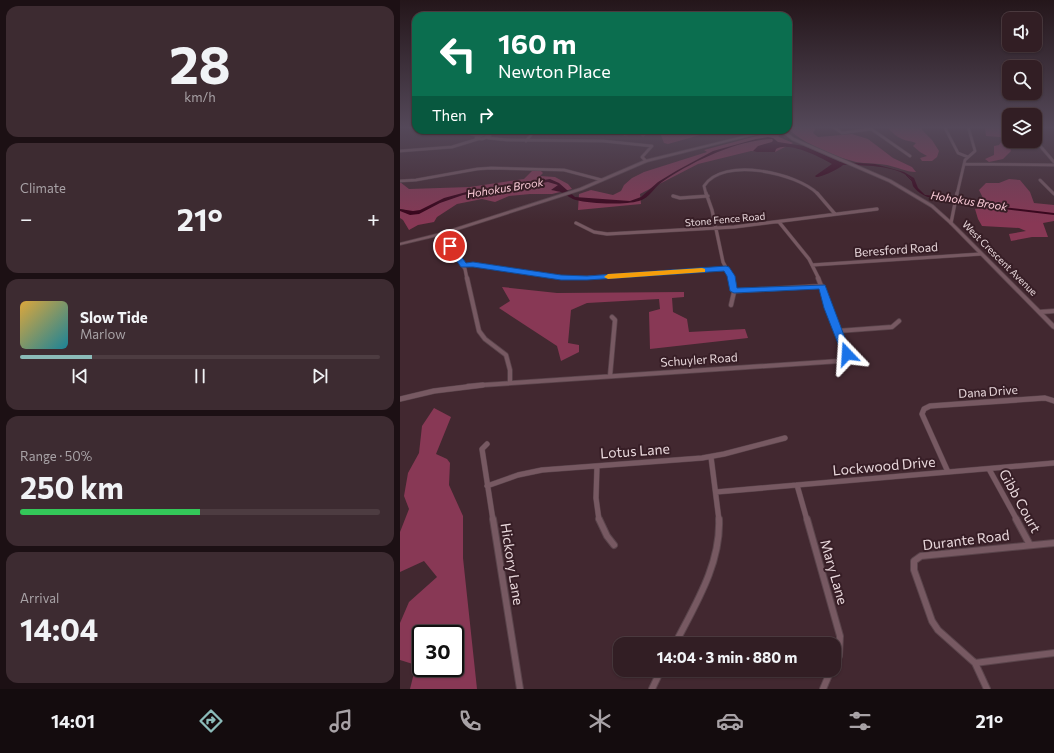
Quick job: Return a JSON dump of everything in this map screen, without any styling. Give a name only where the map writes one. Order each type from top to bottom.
[{"type":"street","points":[[643,158],[646,161]]},
{"type":"street","points":[[400,244],[441,234],[562,195],[646,161],[658,158]]},
{"type":"street","name":"West Crescent Avenue","points":[[839,158],[890,181],[926,202],[951,222],[1054,327]]},
{"type":"street","points":[[951,222],[955,199],[964,164],[967,158]]},
{"type":"street","points":[[964,164],[1054,163]]},
{"type":"street","points":[[400,181],[416,180],[488,168],[564,170],[602,180]]},
{"type":"street","points":[[731,305],[734,291],[731,276],[723,264],[716,228],[708,196],[704,187],[706,182],[711,178],[742,170],[760,170],[807,186],[818,194],[835,214]]},
{"type":"street","points":[[1040,180],[1054,194]]},
{"type":"street","points":[[673,196],[680,198],[708,196]]},
{"type":"street","name":"Stone Fence Road","points":[[576,223],[594,232],[603,234],[716,228],[779,222],[877,209]]},
{"type":"street","name":"Schuyler Road","points":[[400,399],[451,388],[610,376],[836,362],[843,359],[847,354],[828,308],[822,286],[812,264],[779,222]]},
{"type":"street","points":[[441,234],[464,266],[479,331],[486,339],[502,350],[508,357],[511,367],[510,383]]},
{"type":"street","name":"Beresford Road","points":[[812,264],[981,254]]},
{"type":"street","points":[[464,266],[473,264],[561,277],[579,278],[726,269]]},
{"type":"street","points":[[734,291],[822,286]]},
{"type":"street","points":[[1040,312],[1054,311]]},
{"type":"street","points":[[610,376],[616,320],[612,317]]},
{"type":"street","points":[[838,331],[887,328],[895,325],[899,321]]},
{"type":"street","name":"Dana Drive","points":[[948,472],[922,414],[924,409],[930,406],[1045,398],[1054,401]]},
{"type":"street","name":"Lotus Lane","points":[[487,486],[530,472],[711,457],[785,438]]},
{"type":"street","name":"Hickory Lane","points":[[487,444],[482,449],[520,689]]},
{"type":"street","points":[[678,637],[714,560],[719,534],[719,520],[711,457]]},
{"type":"street","name":"Lockwood Drive","points":[[716,492],[1054,463]]},
{"type":"street","points":[[596,466],[596,509],[598,519],[606,537],[614,545]]},
{"type":"street","name":"Gibb Court","points":[[989,469],[1030,545]]},
{"type":"street","name":"Mary Lane","points":[[797,486],[840,637]]},
{"type":"street","name":"Durante Road","points":[[987,689],[975,663],[938,630],[932,622],[914,570],[914,561],[921,556],[1054,543]]},
{"type":"street","points":[[975,663],[1054,653]]},
{"type":"street","points":[[652,689],[658,677]]},
{"type":"street","points":[[824,689],[829,677]]},
{"type":"shaded area","points":[[688,158],[722,158],[698,164],[640,194],[641,204],[578,210],[579,194],[591,190],[613,195],[621,191],[624,185],[632,178],[644,172]]},
{"type":"shaded area","points":[[844,158],[893,158],[912,167],[916,172],[887,165],[856,162]]},
{"type":"shaded area","points":[[920,158],[936,158],[932,161],[922,161]]},
{"type":"shaded area","points":[[1004,158],[1003,159],[989,162],[985,159]]},
{"type":"shaded area","points":[[540,170],[543,173],[540,176],[555,177],[568,184],[572,189],[552,194],[509,196],[495,202],[482,199],[457,204],[437,217],[434,222],[418,225],[409,230],[400,218],[400,210],[405,209],[400,209],[400,182],[409,189],[470,187],[524,179],[532,171]]},
{"type":"shaded area","points":[[1009,179],[1020,180],[1030,192],[1034,203],[1054,205],[1054,221],[1043,223],[1048,237],[1032,237],[1011,241],[1009,234],[1026,231],[1019,228],[982,226],[975,209],[983,207],[984,200],[979,190],[986,183],[999,183]]},
{"type":"shaded area","points":[[502,287],[557,293],[684,292],[684,297],[672,298],[673,312],[687,319],[689,332],[745,329],[748,338],[650,349],[649,312],[660,309],[659,299],[587,303],[571,310],[568,343],[579,345],[579,352],[561,361],[557,346],[499,308],[510,301]]},
{"type":"shaded area","points":[[434,408],[451,417],[436,454],[447,459],[450,463],[449,485],[463,516],[463,558],[477,689],[410,689],[413,677],[464,677],[464,625],[412,625],[412,664],[400,660],[400,623],[409,602],[437,577],[424,561],[400,572],[400,532],[409,509],[404,496],[408,473],[419,453],[422,426]]},
{"type":"water","points":[[700,158],[704,158],[674,174],[659,184],[643,200],[639,201],[608,204],[576,200],[562,192],[551,190],[558,185],[548,182],[463,195],[440,203],[419,214],[410,215],[400,211],[400,209],[413,211],[420,210],[444,198],[470,191],[550,179],[559,183],[575,197],[630,201],[641,197],[658,182]]},
{"type":"water","points":[[820,158],[831,158],[840,162],[875,164],[904,172],[914,178],[918,188],[925,195],[969,200],[994,206],[1054,213],[1054,215],[1003,209],[971,201],[928,197],[916,190],[911,179],[896,170],[888,168],[843,165],[838,169],[822,176],[815,176],[832,164]]},
{"type":"waterway","name":"Hohokus Brook","points":[[906,175],[912,181]]},
{"type":"slow traffic","points":[[608,277],[702,270]]},
{"type":"route","points":[[450,246],[464,266],[473,264],[561,277],[587,278],[726,269],[733,281],[734,291],[822,286],[828,308],[847,354]]}]
